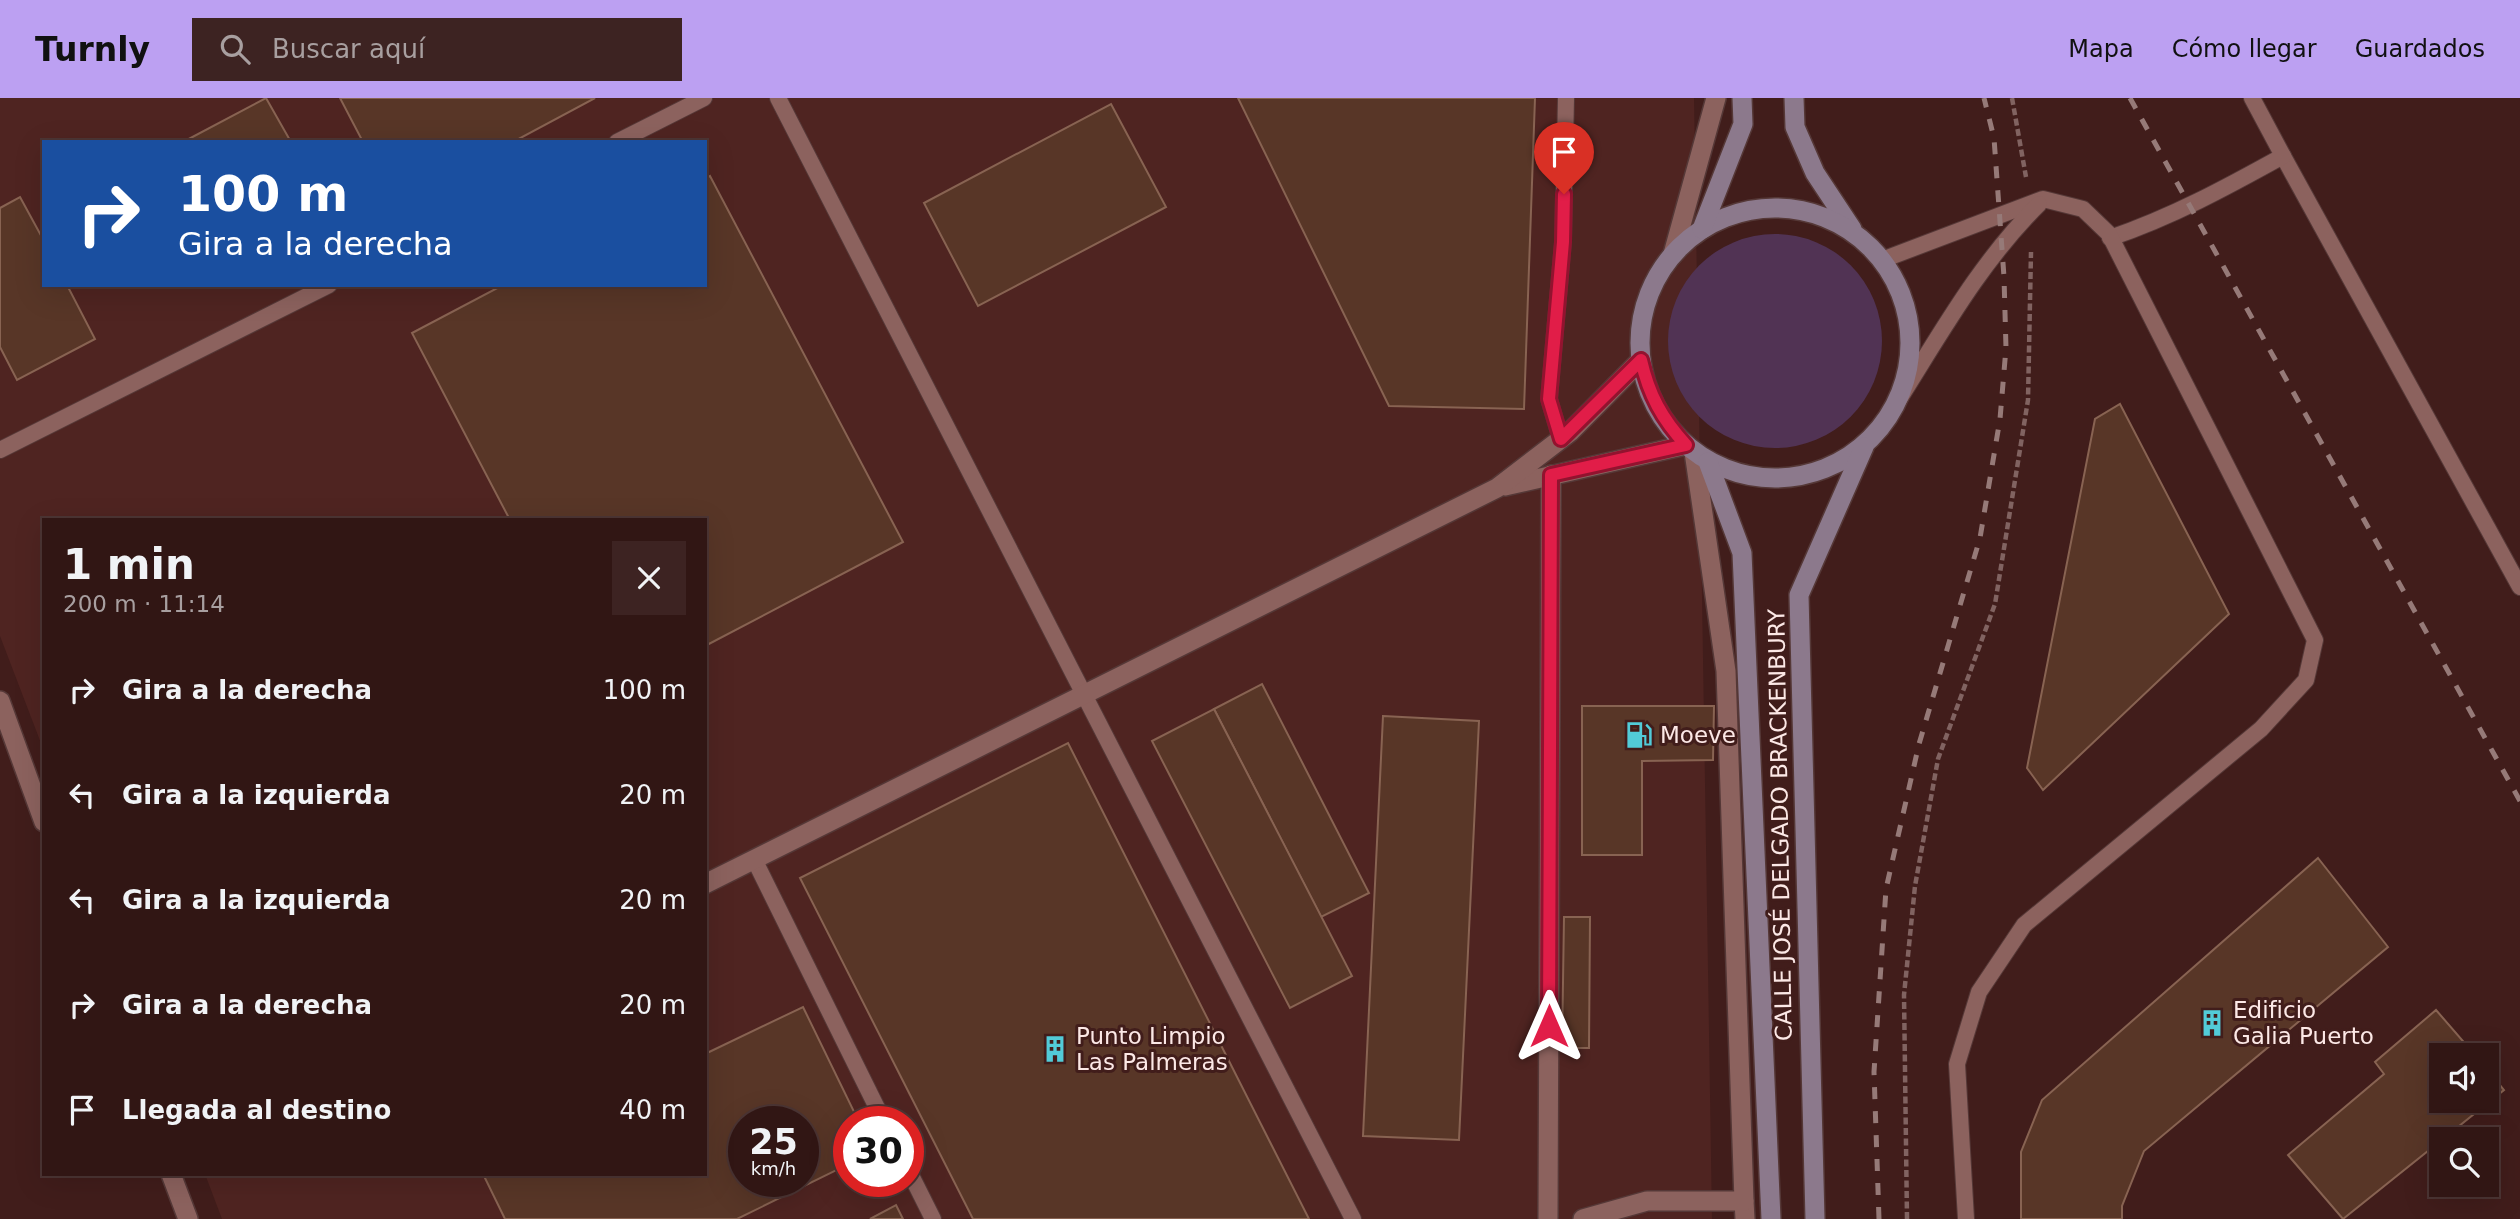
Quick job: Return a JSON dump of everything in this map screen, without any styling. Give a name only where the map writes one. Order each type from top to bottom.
[{"type":"main road","points":[[1702,229],[1743,124],[1742,98]]},
{"type":"main road","points":[[1794,98],[1795,127],[1810,161],[1854,233],[1882,260],[1896,281],[1906,304],[1910,342],[1906,380],[1896,404],[1882,426],[1865,444],[1824,469],[1801,476],[1753,477],[1696,453],[1664,421],[1648,392],[1641,360],[1640,332],[1646,304],[1657,278],[1673,254],[1702,229],[1726,217],[1752,210],[1779,208],[1805,211],[1854,233]]},
{"type":"main road","name":"CALLE JOSÉ DELGADO BRACKENBURY","points":[[1815,1219],[1799,595],[1819,556],[1865,444]]},
{"type":"main road","name":"CALLE JOSÉ DELGADO BRACKENBURY","points":[[1696,453],[1742,552],[1770,1219]]},
{"type":"street","points":[[1673,254],[1716,98]]},
{"type":"street","points":[[707,883],[1497,488],[1561,439],[1641,360]]},
{"type":"street","points":[[1497,488],[1551,475],[1696,453],[1726,671],[1745,1210],[1647,1201],[1583,1219]]},
{"type":"street","points":[[1548,1219],[1551,475]]},
{"type":"street","points":[[0,701],[42,816]]},
{"type":"street","points":[[172,1176],[188,1219]]},
{"type":"lane","points":[[621,140],[704,98]]},
{"type":"lane","points":[[778,98],[1353,1219]]},
{"type":"lane","points":[[1561,439],[1549,399],[1563,242],[1566,98]]},
{"type":"lane","points":[[2252,98],[2520,587]]},
{"type":"lane","points":[[2110,237],[2180,212],[2283,156]]},
{"type":"lane","points":[[1882,426],[1973,281],[2002,242],[2043,200]]},
{"type":"lane","points":[[1882,260],[2043,200],[2083,209],[2110,237],[2315,640],[2306,680],[2261,729],[2024,925],[1979,992],[1956,1064],[1966,1219]]},
{"type":"lane","points":[[0,450],[325,287]]},
{"type":"lane","points":[[754,859],[876,1106]]},
{"type":"lane","points":[[922,1197],[933,1219]]},
{"type":"path","points":[[1907,1219],[1904,995],[1915,886],[1938,759],[1996,604],[2028,400],[2031,253]]},
{"type":"shaded area","points":[[0,98],[1694,98],[1712,1219],[222,1219],[206,1176],[707,1176],[707,518],[42,518],[42,746],[0,636]]},
{"type":"shaded area","points":[[1775,234],[1816,242],[1851,265],[1874,300],[1882,341],[1874,382],[1851,417],[1816,440],[1775,448],[1734,440],[1699,417],[1676,382],[1668,341],[1676,300],[1699,265],[1734,242]]},
{"type":"building","points":[[266,98],[290,140],[187,140]]},
{"type":"building","points":[[340,98],[595,98],[517,140],[362,140]]},
{"type":"building","points":[[1238,98],[1535,98],[1524,409],[1389,406]]},
{"type":"building","points":[[1111,104],[1166,207],[978,306],[924,203]]},
{"type":"building","points":[[710,176],[903,542],[707,645],[707,518],[509,518],[412,333],[499,287],[707,287],[707,178]]},
{"type":"building","points":[[20,197],[42,237],[42,287],[68,287],[95,339],[17,380],[0,347],[0,208]]},
{"type":"building","points":[[2120,404],[2229,614],[2043,790],[2027,768],[2095,419]]},
{"type":"building","points":[[1262,684],[1369,893],[1321,917],[1214,709]]},
{"type":"building","points":[[1582,706],[1714,706],[1713,760],[1642,761],[1642,855],[1582,855]]},
{"type":"building","points":[[1214,709],[1352,976],[1290,1008],[1152,741]]},
{"type":"building","points":[[1383,716],[1479,721],[1459,1140],[1363,1136]]},
{"type":"building","name":"Punto Limpio Las Palmeras","points":[[1068,743],[1309,1219],[973,1219],[924,1122],[924,1106],[916,1106],[800,878]]},
{"type":"building","name":"Edificio Galia Puerto","points":[[2318,858],[2388,947],[2144,1151],[2122,1206],[2122,1219],[2021,1219],[2021,1152],[2042,1100]]},
{"type":"building","points":[[1564,917],[1590,917],[1589,1048],[1562,1048]]},
{"type":"building","points":[[803,1007],[851,1106],[833,1106],[833,1172],[819,1179],[819,1106],[728,1106],[728,1197],[782,1197],[737,1219],[505,1219],[484,1176],[707,1176],[707,1053]]},
{"type":"building","points":[[2436,1010],[2465,1043],[2429,1043],[2429,1113],[2475,1113],[2458,1127],[2429,1127],[2429,1150],[2343,1219],[2288,1155],[2384,1074],[2375,1062]]},
{"type":"building","points":[[896,1205],[903,1219],[870,1219]]},
{"type":"railway","points":[[1879,1219],[1874,1072],[1886,889],[1919,744],[1980,538],[2000,419],[2006,348],[2004,277],[1994,138],[1984,98]]},
{"type":"railway","points":[[2130,98],[2520,801]]},
{"type":"place","name":"Moeve","points":[[1639,735]]},
{"type":"place","name":"Edificio Galia Puerto","points":[[2212,1023]]},
{"type":"place","name":"Punto Limpio Las Palmeras","points":[[1055,1049]]},
{"type":"route","points":[[1549,1026],[1551,475],[1686,445],[1664,421],[1648,392],[1641,360],[1561,439],[1549,399],[1563,242],[1564,194]]}]
